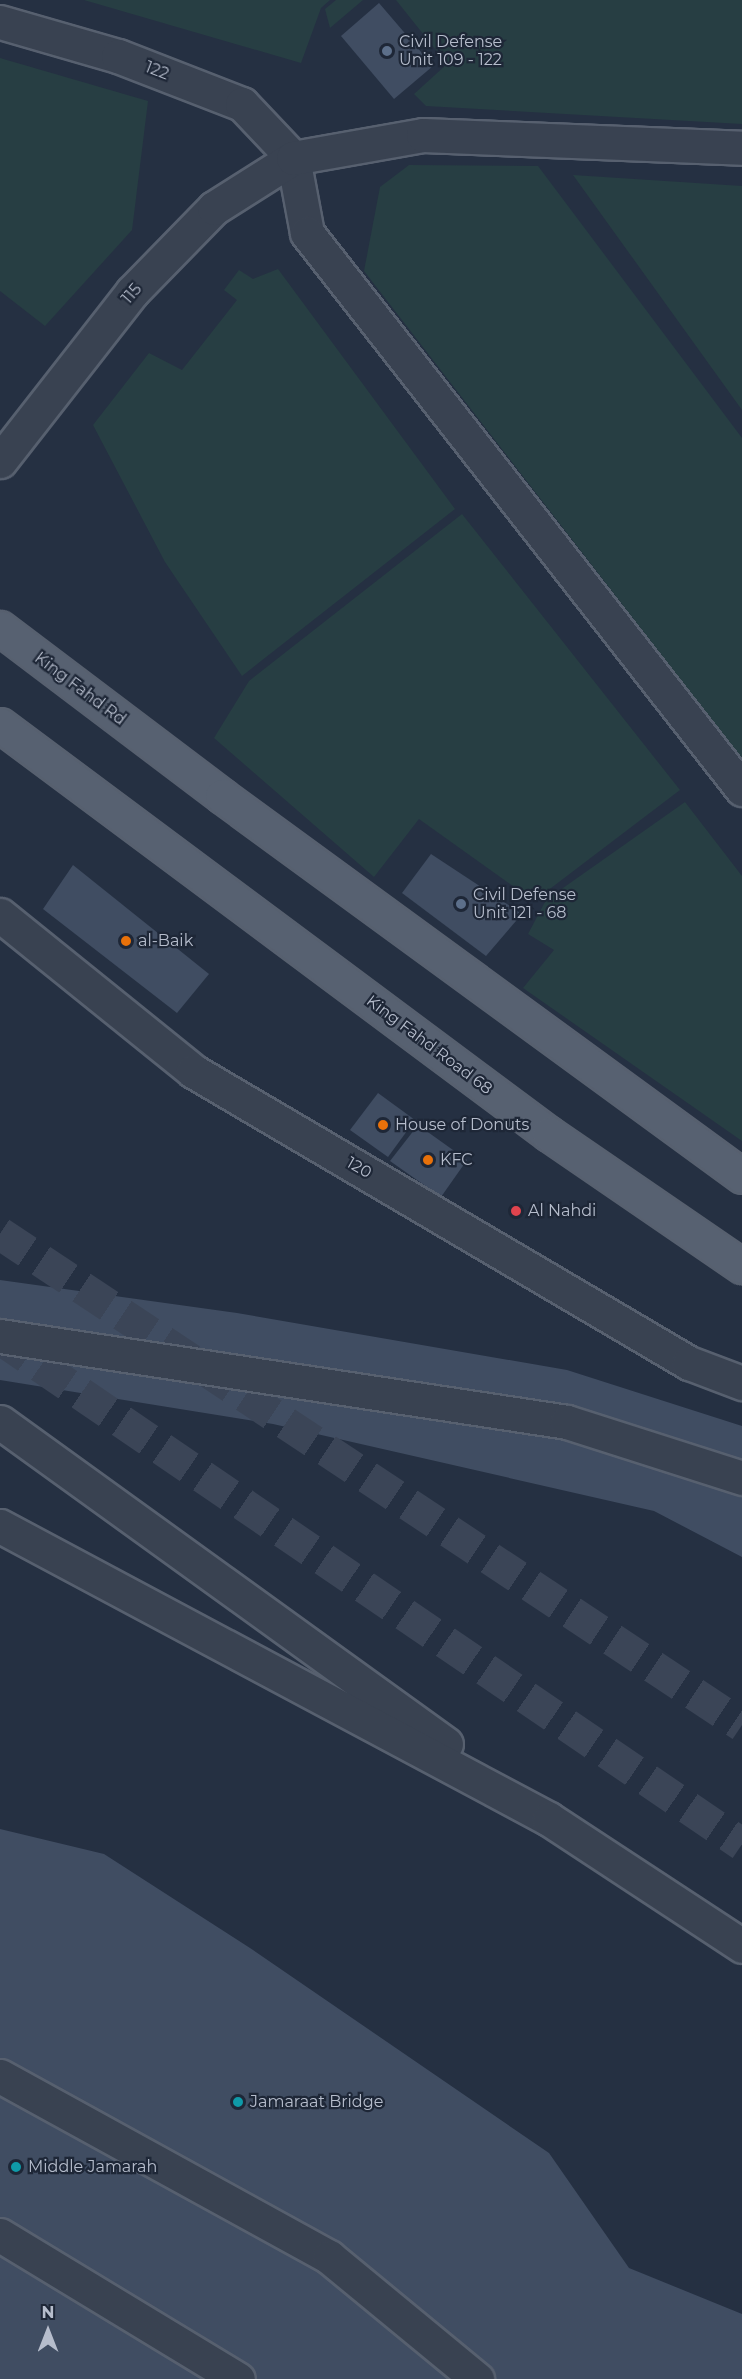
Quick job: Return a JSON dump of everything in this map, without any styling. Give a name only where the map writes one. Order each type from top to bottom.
[{"type":"main road","name":"King Fahd Rd","points":[[0,628],[159,750],[742,1176]]},
{"type":"main road","name":"King Fahd Road 68","points":[[0,724],[549,1134],[742,1266]]},
{"type":"street","name":"122","points":[[0,22],[118,56],[242,104],[293,158]]},
{"type":"street","points":[[742,148],[423,135],[293,158],[307,233],[742,789]]},
{"type":"street","name":"115","points":[[0,460],[132,292],[214,208],[293,158]]},
{"type":"street","name":"120","points":[[0,915],[193,1071],[689,1363],[742,1383]]},
{"type":"street","points":[[0,1336],[567,1422],[742,1478]]},
{"type":"street","points":[[0,1422],[549,1819],[742,1946]]},
{"type":"street","points":[[0,1526],[549,1819]]},
{"type":"street","points":[[0,2076],[329,2257],[477,2379]]},
{"type":"street","points":[[0,2235],[238,2379]]},
{"type":"green space","points":[[84,0],[330,0],[321,8],[301,63]]},
{"type":"green space","points":[[336,0],[363,0],[330,28],[325,9]]},
{"type":"green space","points":[[396,0],[742,0],[742,124],[426,106],[414,94],[447,64]]},
{"type":"green space","points":[[0,58],[148,101],[132,230],[45,326],[0,291]]},
{"type":"green space","points":[[409,165],[538,166],[742,438],[742,759],[364,271],[380,187]]},
{"type":"green space","points":[[573,175],[742,186],[742,410]]},
{"type":"green space","points":[[278,269],[455,509],[242,676],[165,562],[93,425],[149,353],[182,370],[237,300],[224,290],[239,270],[253,279]]},
{"type":"green space","points":[[462,514],[680,790],[534,901],[419,819],[374,877],[214,738],[249,681]]},
{"type":"green space","points":[[685,802],[742,876],[742,1141],[523,988],[554,950],[528,934],[546,900]]},
{"type":"building","name":"Civil Defense Unit 109 - 122","points":[[379,3],[433,66],[394,99],[341,36]]},
{"type":"building","name":"Civil Defense Unit 121 - 68","points":[[431,854],[522,914],[486,956],[402,893]]},
{"type":"building","name":"al-Baik","points":[[73,865],[209,974],[177,1013],[43,909]]},
{"type":"building","name":"House of Donuts","points":[[378,1093],[415,1120],[388,1157],[350,1130]]},
{"type":"building","name":"KFC","points":[[418,1125],[467,1160],[441,1197],[390,1161]]},
{"type":"building","points":[[0,1280],[237,1313],[567,1370],[742,1426],[742,1557],[654,1511],[273,1424],[0,1380]]},
{"type":"building","name":"Jamaraat Bridge","points":[[0,1829],[104,1854],[250,1948],[549,2153],[629,2268],[742,2314],[742,2379],[0,2379]]},
{"type":"tunnel","points":[[0,1233],[742,1725]]},
{"type":"tunnel","points":[[0,1338],[742,1844]]},
{"type":"place","name":"Civil Defense Unit 109 - 122","points":[[387,51]]},
{"type":"place","name":"Civil Defense Unit 121 - 68","points":[[461,904]]},
{"type":"place","name":"al-Baik","points":[[126,941]]},
{"type":"place","name":"House of Donuts","points":[[383,1125]]},
{"type":"place","name":"KFC","points":[[428,1160]]},
{"type":"place","name":"Al Nahdi","points":[[516,1211]]},
{"type":"place","name":"Jamaraat Bridge","points":[[238,2102]]},
{"type":"place","name":"Middle Jamarah","points":[[16,2167]]}]
